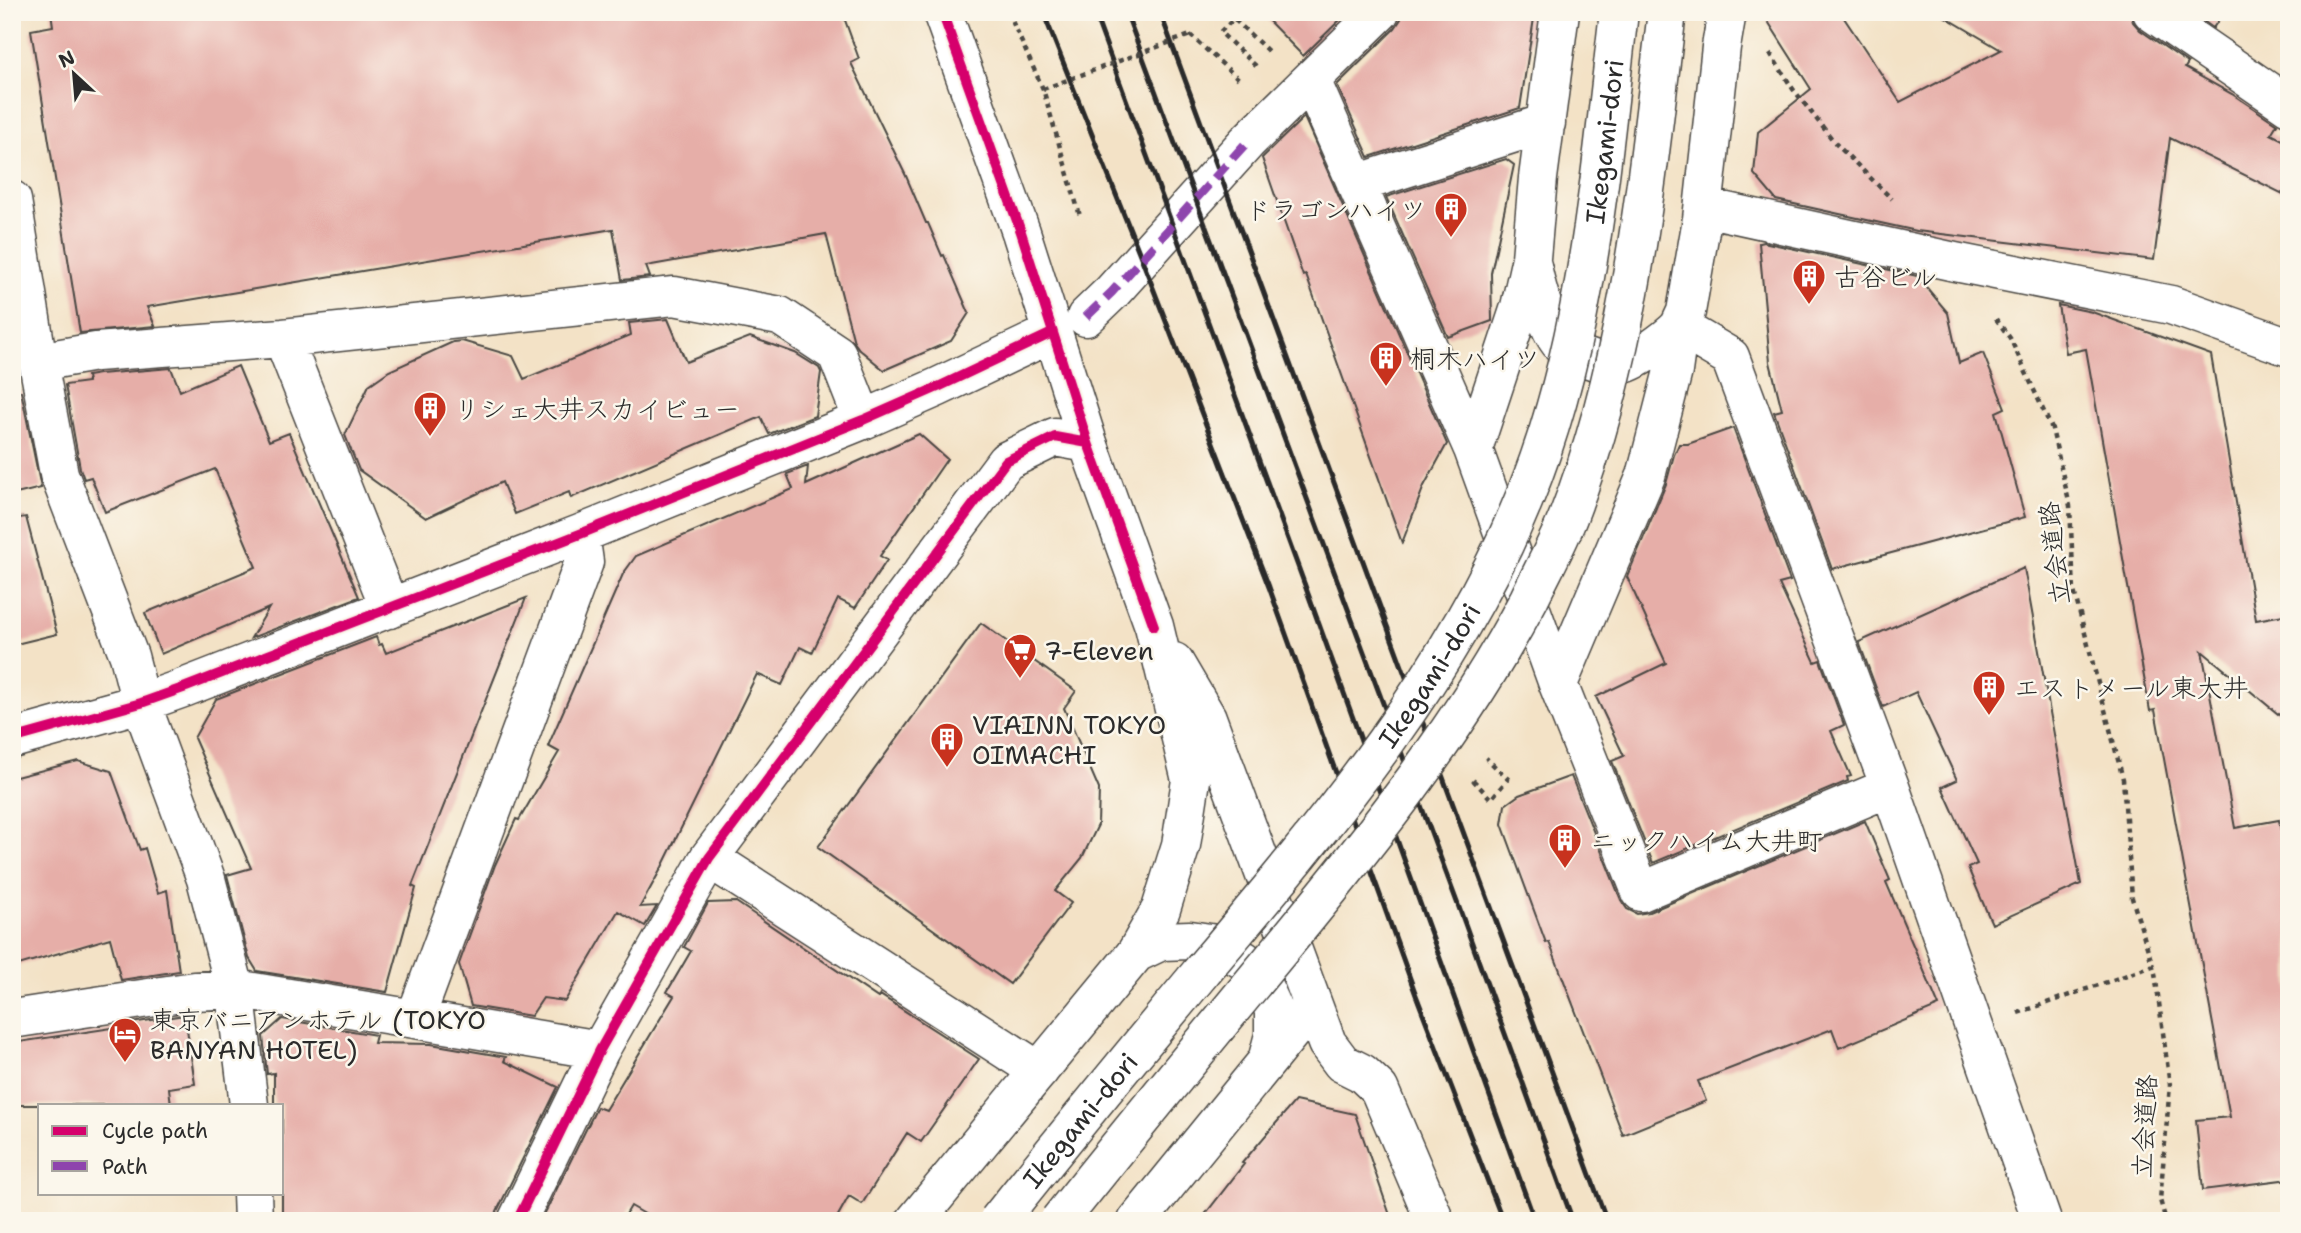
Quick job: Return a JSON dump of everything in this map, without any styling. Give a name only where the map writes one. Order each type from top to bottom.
[{"type":"street","points":[[915,1221],[1136,953],[1161,909],[1181,845],[1191,780],[1154,626],[1088,443],[1021,232],[942,12]]},
{"type":"street","points":[[1086,317],[1112,292],[1247,142],[1380,12]]},
{"type":"street","points":[[1472,449],[1520,307],[1531,258],[1538,178],[1560,12]]},
{"type":"street","name":"Ikegami-dori","points":[[998,1221],[1125,1063],[1291,865],[1367,765],[1438,662],[1499,554],[1524,500],[1545,442],[1572,338],[1592,232],[1619,12]]},
{"type":"street","name":"Ikegami-dori","points":[[1059,1221],[1394,808],[1473,697],[1508,639],[1538,580],[1567,520],[1589,458],[1619,348],[1639,238],[1667,12]]},
{"type":"street","points":[[1558,684],[1646,476],[1673,371],[1679,327],[1686,312],[1704,207],[1719,60],[1727,12]]},
{"type":"street","points":[[2152,12],[2289,106]]},
{"type":"street","points":[[1311,80],[1472,449],[1558,684],[1641,892],[1890,787]]},
{"type":"street","points":[[1356,184],[1546,123]]},
{"type":"street","points":[[13,206],[59,474],[129,656],[141,704],[206,879],[235,989],[249,1104]]},
{"type":"street","points":[[1704,207],[1955,262],[2171,305],[2289,347]]},
{"type":"street","points":[[1531,258],[1537,292],[1562,345],[1588,359],[1620,365],[1644,354],[1679,327]]},
{"type":"street","points":[[38,362],[96,352],[283,338],[674,296],[780,316],[837,354],[863,420]]},
{"type":"street","points":[[1679,327],[1730,357],[1890,787],[2042,1221]]},
{"type":"street","points":[[12,739],[141,704],[390,609],[863,420],[1052,332]]},
{"type":"street","points":[[283,338],[390,609]]},
{"type":"street","points":[[517,1221],[600,1050],[709,858],[1006,461],[1055,437],[1088,443]]},
{"type":"street","points":[[415,1019],[584,562],[580,534]]},
{"type":"street","points":[[1154,626],[1207,718],[1326,1043],[1342,1063],[1362,1073],[1378,1089],[1435,1221]]},
{"type":"street","points":[[709,858],[1039,1071]]},
{"type":"street","points":[[1136,953],[1161,941],[1190,940],[1216,944],[1245,961],[1262,984],[1274,1010],[1274,1034],[1267,1061]]},
{"type":"street","points":[[12,1019],[194,991],[235,989],[600,1050]]},
{"type":"street","points":[[1137,1221],[1312,1006]]},
{"type":"street","points":[[252,1194],[253,1221]]},
{"type":"path","points":[[1008,12],[1043,89],[1080,216]]},
{"type":"path","points":[[1252,76],[1259,69],[1220,32],[1234,19],[1269,52]]},
{"type":"path","points":[[1043,89],[1190,35],[1245,84]]},
{"type":"path","points":[[1768,47],[1771,57],[1793,89],[1836,144],[1895,203]]},
{"type":"path","points":[[1468,775],[1491,799],[1508,779],[1483,756]]},
{"type":"path","points":[[1974,1028],[2153,966]]},
{"type":"building","points":[[51,12],[842,12],[859,59],[851,63],[926,223],[942,256],[944,255],[969,313],[951,341],[884,370],[854,342],[826,234],[646,266],[650,277],[622,280],[613,229],[147,307],[155,326],[80,333],[31,30],[53,26]]},
{"type":"building","points":[[1260,12],[1348,12],[1303,56]]},
{"type":"building","points":[[1401,12],[1535,12],[1520,108],[1369,157],[1337,85],[1395,28],[1401,19]]},
{"type":"building","points":[[1762,12],[1840,12],[1900,102],[2001,50],[1937,12],[2130,12],[2133,22],[2140,30],[2188,63],[2185,68],[2232,94],[2277,124],[2271,134],[2289,143],[2289,197],[2170,138],[2154,260],[1917,231],[1776,200],[1754,174],[1758,132],[1811,89]]},
{"type":"building","points":[[2191,12],[2224,12],[2213,28]]},
{"type":"building","points":[[1304,117],[1447,444],[1424,486],[1402,543],[1262,158]]},
{"type":"building","name":"ドラゴンハイツ","points":[[1506,159],[1514,165],[1491,273],[1492,321],[1448,337],[1386,197]]},
{"type":"building","points":[[1759,243],[1917,276],[1948,313],[1959,363],[1983,353],[2005,408],[1996,412],[2025,517],[1832,569],[1774,412],[1782,410],[1770,362]]},
{"type":"building","points":[[2058,305],[2092,312],[2211,355],[2256,620],[2289,614],[2289,723],[2202,651],[2235,828],[2279,820],[2289,873],[2289,1179],[2203,1190],[2196,1120],[2230,1117],[2155,710],[2150,711],[2086,349],[2066,353]]},
{"type":"building","points":[[668,319],[686,362],[750,337],[795,353],[819,368],[821,372],[815,416],[769,434],[761,417],[571,498],[569,492],[515,514],[502,482],[426,518],[359,470],[345,435],[369,385],[389,371],[453,342],[462,341],[513,356],[524,379],[631,335],[629,323]]},
{"type":"building","points":[[238,366],[269,441],[289,433],[359,597],[251,638],[269,608],[161,654],[145,613],[256,567],[215,469],[105,512],[91,477],[84,479],[80,468],[65,385],[88,382],[87,376],[99,374],[171,368],[180,391]]},
{"type":"building","points":[[21,391],[41,488],[12,495],[12,392]]},
{"type":"building","points":[[1733,428],[1790,581],[1779,584],[1815,662],[1820,660],[1844,725],[1831,731],[1851,776],[1847,777],[1848,781],[1653,863],[1612,761],[1624,756],[1596,697],[1666,663],[1627,577],[1666,484],[1679,444],[1688,444]]},
{"type":"building","points":[[919,434],[947,459],[880,556],[887,560],[855,608],[838,599],[812,653],[800,647],[782,685],[757,674],[640,907],[657,906],[645,926],[618,911],[565,1001],[543,998],[531,1016],[471,1006],[459,964],[495,865],[516,819],[519,820],[559,752],[548,746],[623,574],[636,556],[793,489],[787,474],[808,466],[806,485]]},
{"type":"building","points":[[26,517],[57,634],[12,645],[12,519]]},
{"type":"building","name":"エストメール東大井","points":[[2024,568],[2081,884],[1992,924],[1968,868],[1977,864],[1942,787],[1957,780],[1916,692],[1883,707],[1859,642]]},
{"type":"building","points":[[526,598],[412,886],[416,888],[387,992],[257,971],[249,958],[227,875],[251,868],[194,738],[216,699],[376,637],[386,653]]},
{"type":"building","name":"VIAINN TOKYO OIMACHI","points":[[981,623],[1076,691],[1064,708],[1099,789],[1098,825],[1082,858],[1055,891],[1071,903],[1010,984],[818,847]]},
{"type":"building","points":[[78,761],[111,771],[140,850],[145,848],[158,893],[167,890],[179,971],[121,980],[110,938],[12,967],[12,778]]},
{"type":"building","points":[[1571,776],[1621,900],[1627,909],[1637,914],[1649,912],[1865,821],[1890,880],[1886,882],[1939,1006],[1839,1048],[1832,1029],[1698,1081],[1706,1101],[1623,1135],[1549,942],[1546,943],[1502,824],[1505,805],[1519,795]]},
{"type":"building","points":[[736,902],[878,998],[880,995],[979,1059],[921,1142],[907,1133],[862,1204],[849,1196],[835,1221],[657,1221],[631,1206],[622,1221],[541,1221],[597,1107],[605,1110],[674,996],[667,992],[691,951],[684,947],[708,903]]},
{"type":"building","points":[[185,1015],[195,1084],[169,1088],[171,1104],[12,1105],[12,1043],[132,1025],[131,1023]]},
{"type":"building","points":[[282,1019],[376,1035],[374,1043],[431,1044],[506,1057],[504,1061],[558,1087],[497,1211],[495,1221],[282,1221],[284,1104],[274,1104],[274,1073],[267,1074],[263,1036]]},
{"type":"building","points":[[1295,1101],[1355,1114],[1392,1221],[1200,1221],[1244,1164],[1242,1163]]},
{"type":"railway","points":[[1043,12],[1269,587],[1416,995],[1503,1221]]},
{"type":"railway","points":[[1094,12],[1535,1221]]},
{"type":"railway","points":[[1126,12],[1573,1221]]},
{"type":"railway","points":[[1160,12],[1607,1221]]},
{"type":"marked path","points":[[1086,317],[1112,292],[1247,142]]},
{"type":"cycle path","points":[[942,12],[1021,232],[1088,443],[1154,626]]},
{"type":"cycle path","points":[[12,739],[141,703],[186,687],[580,534],[863,420],[1052,333]]},
{"type":"cycle path","points":[[517,1221],[600,1050],[709,858],[1006,461],[1055,437],[1088,443]]},
{"type":"place","name":"ドラゴンハイツ","points":[[1451,239]]},
{"type":"place","name":"古谷ビル","points":[[1809,306]]},
{"type":"place","name":"桐木ハイツ","points":[[1386,388]]},
{"type":"place","name":"リシェ大井スカイビュー","points":[[430,438]]},
{"type":"place","name":"7-Eleven","points":[[1020,680]]},
{"type":"place","name":"エストメール東大井","points":[[1989,717]]},
{"type":"place","name":"VIAINN TOKYO OIMACHI","points":[[947,769]]},
{"type":"place","name":"ニックハイム大井町","points":[[1565,870]]},
{"type":"place","name":"東京バニアンホテル (TOKYO BANYAN HOTEL)","points":[[125,1064]]}]
